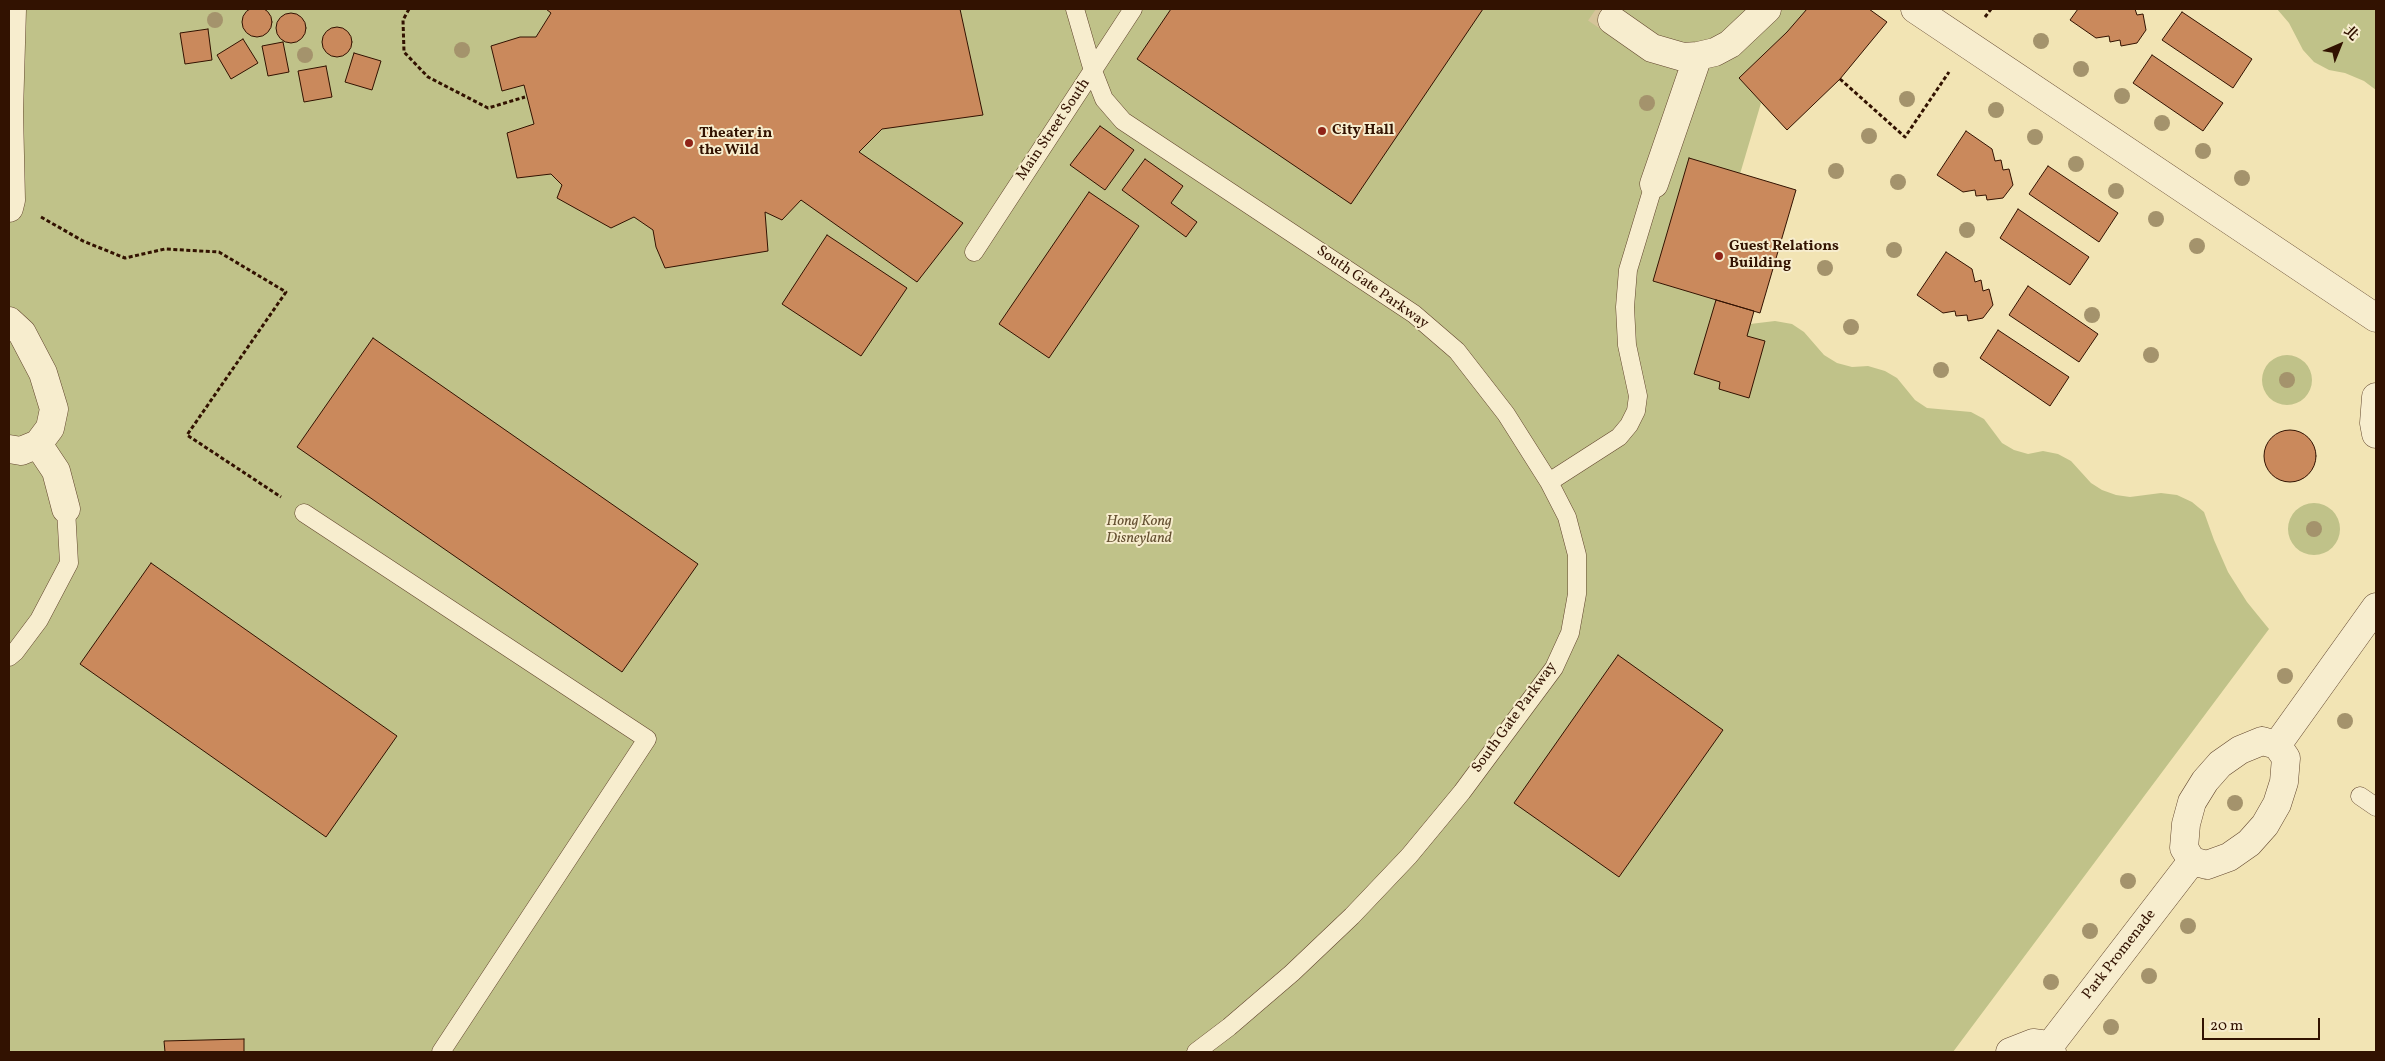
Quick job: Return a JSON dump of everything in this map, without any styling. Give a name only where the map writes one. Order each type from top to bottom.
[{"type":"street","points":[[10,204],[9,112],[12,9]]},
{"type":"street","points":[[1612,20],[1652,48],[1674,55],[1698,56],[1715,52],[1730,44],[1768,9]]},
{"type":"street","points":[[1914,9],[2376,318]]},
{"type":"street","points":[[1654,184],[1698,56]]},
{"type":"street","points":[[9,321],[22,333],[43,373],[54,409],[50,428],[38,444],[21,451],[9,449]]},
{"type":"street","points":[[2376,397],[2374,423],[2376,434]]},
{"type":"street","points":[[38,444],[56,471],[66,509]]},
{"type":"street","points":[[2277,745],[2376,607]]},
{"type":"street","points":[[2262,741],[2277,745],[2286,758],[2284,782],[2277,804],[2265,825],[2249,843],[2229,857],[2208,865],[2192,861],[2184,848],[2186,824],[2192,802],[2205,781],[2220,764],[2240,750],[2262,741]]},
{"type":"street","name":"Park Promenade","points":[[2010,1052],[2033,1043],[2041,1044],[2050,1050],[2192,861]]},
{"type":"lane","name":"South Gate Parkway","points":[[1075,9],[1093,71],[1104,99],[1123,121],[1414,314],[1457,351],[1506,414],[1549,482],[1567,517],[1577,555],[1578,594],[1570,632],[1554,668],[1462,792],[1409,856],[1352,916],[1292,973],[1230,1027],[1196,1052]]},
{"type":"lane","name":"Main Street South","points":[[974,252],[1133,9]]},
{"type":"lane","points":[[1549,482],[1619,437],[1630,425],[1636,411],[1638,396],[1627,345],[1625,308],[1628,270],[1654,184]]},
{"type":"lane","points":[[9,657],[15,652],[39,620],[69,563],[66,509]]},
{"type":"lane","points":[[304,513],[647,739],[440,1052]]},
{"type":"lane","points":[[2360,796],[2376,807]]},
{"type":"path","points":[[410,9],[403,20],[404,52],[428,77],[488,108],[525,97]]},
{"type":"path","points":[[1840,79],[1905,137]]},
{"type":"path","points":[[10,204],[83,241],[125,258],[165,249],[219,252],[286,292],[187,435],[304,513]]},
{"type":"green space","name":"Hong Kong Disneyland","points":[[9,9],[1869,9],[1887,22],[1840,79],[1787,130],[1761,103],[1740,174],[1653,281],[1754,311],[1750,324],[1775,321],[1792,324],[1804,332],[1824,355],[1837,363],[1852,367],[1868,366],[1885,371],[1897,378],[1915,400],[1927,408],[1971,412],[1984,419],[2002,443],[2014,450],[2028,454],[2043,451],[2058,454],[2071,461],[2091,483],[2102,490],[2130,497],[2161,493],[2177,495],[2192,502],[2204,512],[2228,572],[2247,602],[2269,629],[1953,1052],[9,1052]]},
{"type":"green space","points":[[2277,9],[2376,9],[2376,90],[2364,81],[2345,73],[2329,70],[2314,62],[2303,50],[2289,23]]},
{"type":"green space","points":[[2282,355],[2292,355],[2305,362],[2312,375],[2312,385],[2305,398],[2292,405],[2282,405],[2273,401],[2266,394],[2262,385],[2262,375],[2266,366],[2273,359]]},
{"type":"green space","points":[[2309,503],[2319,503],[2328,507],[2336,515],[2340,529],[2336,543],[2328,551],[2319,555],[2309,555],[2300,551],[2292,543],[2288,534],[2288,524],[2292,515],[2300,507]]},
{"type":"building","points":[[257,7],[268,11],[272,22],[268,33],[257,37],[246,33],[242,22],[246,11]]},
{"type":"building","name":"Theater in the Wild","points":[[546,9],[960,9],[983,115],[882,129],[859,152],[963,223],[917,282],[801,200],[782,220],[765,212],[768,251],[665,268],[656,247],[653,230],[634,217],[611,228],[557,198],[562,185],[551,174],[517,178],[507,133],[534,124],[524,85],[502,91],[491,46],[520,37],[536,37],[551,13]]},
{"type":"building","name":"City Hall","points":[[1171,9],[1483,9],[1351,204],[1137,59]]},
{"type":"building","points":[[1807,9],[1869,9],[1887,22],[1840,79],[1787,130],[1739,78],[1787,32]]},
{"type":"building","points":[[2078,9],[2135,9],[2137,15],[2143,14],[2146,30],[2137,43],[2121,46],[2120,40],[2110,42],[2109,36],[2096,38],[2070,20]]},
{"type":"building","points":[[2182,12],[2252,59],[2233,88],[2162,40]]},
{"type":"building","points":[[291,13],[302,17],[306,28],[302,39],[291,43],[280,39],[276,28],[280,17]]},
{"type":"building","points":[[337,27],[348,31],[352,42],[348,53],[337,57],[326,53],[322,42],[326,31]]},
{"type":"building","points":[[208,29],[212,60],[185,64],[180,33]]},
{"type":"building","points":[[243,39],[258,63],[231,79],[217,55]]},
{"type":"building","points":[[283,42],[289,72],[268,76],[262,46]]},
{"type":"building","points":[[354,53],[381,61],[372,90],[345,82]]},
{"type":"building","points":[[2152,55],[2223,103],[2203,131],[2133,83]]},
{"type":"building","points":[[326,66],[332,97],[304,102],[298,71]]},
{"type":"building","points":[[1100,126],[1134,150],[1105,190],[1070,165]]},
{"type":"building","points":[[1966,131],[1992,149],[1995,161],[2001,160],[2003,170],[2009,169],[2013,185],[2003,198],[1987,200],[1986,195],[1976,196],[1975,190],[1963,192],[1937,175]]},
{"type":"building","name":"Guest Relations Building","points":[[1689,158],[1796,190],[1760,313],[1653,281]]},
{"type":"building","points":[[1145,159],[1183,186],[1171,203],[1197,222],[1186,237],[1122,190]]},
{"type":"building","points":[[2048,166],[2118,213],[2099,242],[2029,194]]},
{"type":"building","points":[[1089,192],[1139,226],[1049,358],[999,324]]},
{"type":"building","points":[[2018,209],[2089,257],[2070,285],[2000,238]]},
{"type":"building","points":[[827,235],[907,288],[861,356],[782,304]]},
{"type":"building","points":[[1946,252],[1972,269],[1975,282],[1981,280],[1983,291],[1989,289],[1993,305],[1983,318],[1968,321],[1967,315],[1956,316],[1955,311],[1943,313],[1917,295]]},
{"type":"building","points":[[2028,286],[2098,334],[2079,362],[2009,315]]},
{"type":"building","points":[[1716,300],[1754,311],[1747,336],[1765,341],[1749,398],[1719,389],[1720,382],[1694,374]]},
{"type":"building","points":[[1998,330],[2069,377],[2050,406],[1980,358]]},
{"type":"building","points":[[373,338],[698,564],[622,672],[297,447]]},
{"type":"building","points":[[2285,430],[2295,430],[2309,437],[2316,451],[2316,461],[2309,475],[2295,482],[2285,482],[2275,478],[2268,471],[2264,461],[2264,451],[2268,441],[2275,434]]},
{"type":"building","points":[[151,563],[397,736],[326,837],[80,664]]},
{"type":"building","points":[[1618,655],[1723,730],[1619,877],[1514,803]]},
{"type":"building","points":[[244,1039],[244,1052],[165,1052],[164,1041]]},
{"type":"tunnel","points":[[1596,9],[1612,20]]},
{"type":"place","name":"City Hall","points":[[1322,131]]},
{"type":"place","name":"Theater in the Wild","points":[[689,143]]},
{"type":"place","name":"Guest Relations Building","points":[[1719,256]]}]
